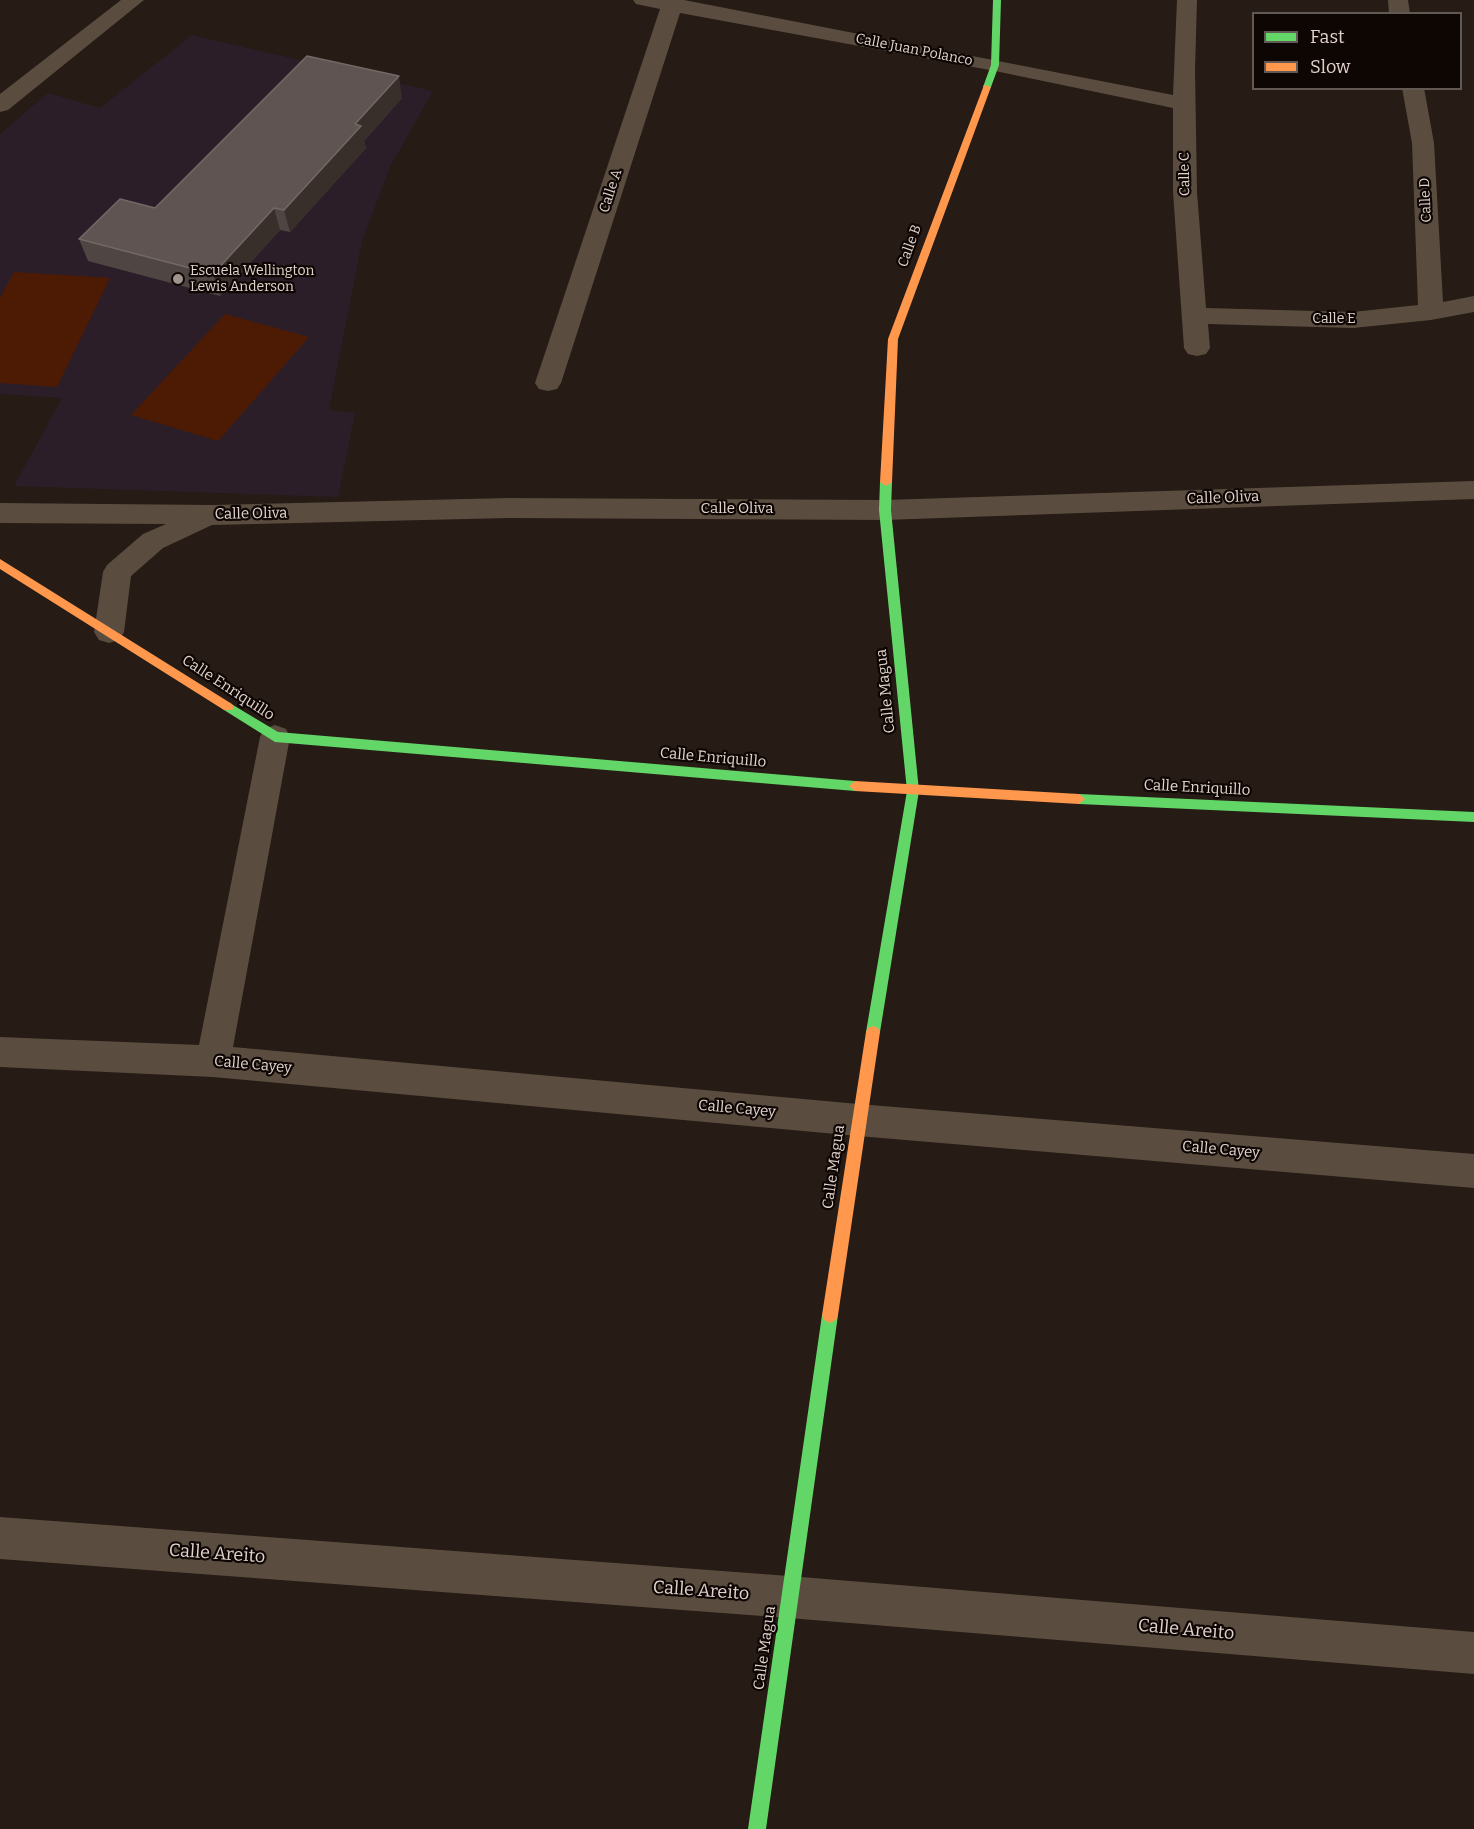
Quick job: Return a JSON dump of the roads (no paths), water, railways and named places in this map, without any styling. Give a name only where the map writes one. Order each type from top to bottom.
[{"type":"street","points":[[0,105],[134,0]]},
{"type":"street","name":"Calle Juan Polanco","points":[[643,0],[672,3],[1184,104]]},
{"type":"street","name":"Calle B","points":[[885,510],[893,339],[995,66],[998,0]]},
{"type":"street","name":"Calle C","points":[[1187,0],[1184,104],[1185,192],[1197,348]]},
{"type":"street","name":"Calle A","points":[[548,383],[672,3]]},
{"type":"street","name":"Calle D","points":[[1413,90],[1423,143],[1431,312]]},
{"type":"street","name":"Calle E","points":[[1194,316],[1353,320],[1431,312],[1474,304]]},
{"type":"street","name":"Calle Oliva","points":[[0,513],[213,514],[509,508],[885,510],[1474,490]]},
{"type":"street","name":"Calle Magua","points":[[758,1829],[858,1120],[913,791],[885,510]]},
{"type":"street","points":[[109,632],[117,572],[153,541],[213,514]]},
{"type":"street","name":"Calle Enriquillo","points":[[0,563],[274,737],[913,791],[1474,817]]},
{"type":"street","points":[[213,1061],[274,737]]},
{"type":"street","name":"Calle Cayey","points":[[0,1052],[213,1061],[858,1120],[1474,1171]]},
{"type":"street","name":"Calle Areito","points":[[0,1538],[789,1597],[1474,1653]]},
{"type":"place","name":"Escuela Wellington Lewis Anderson","points":[[178,279]]}]
